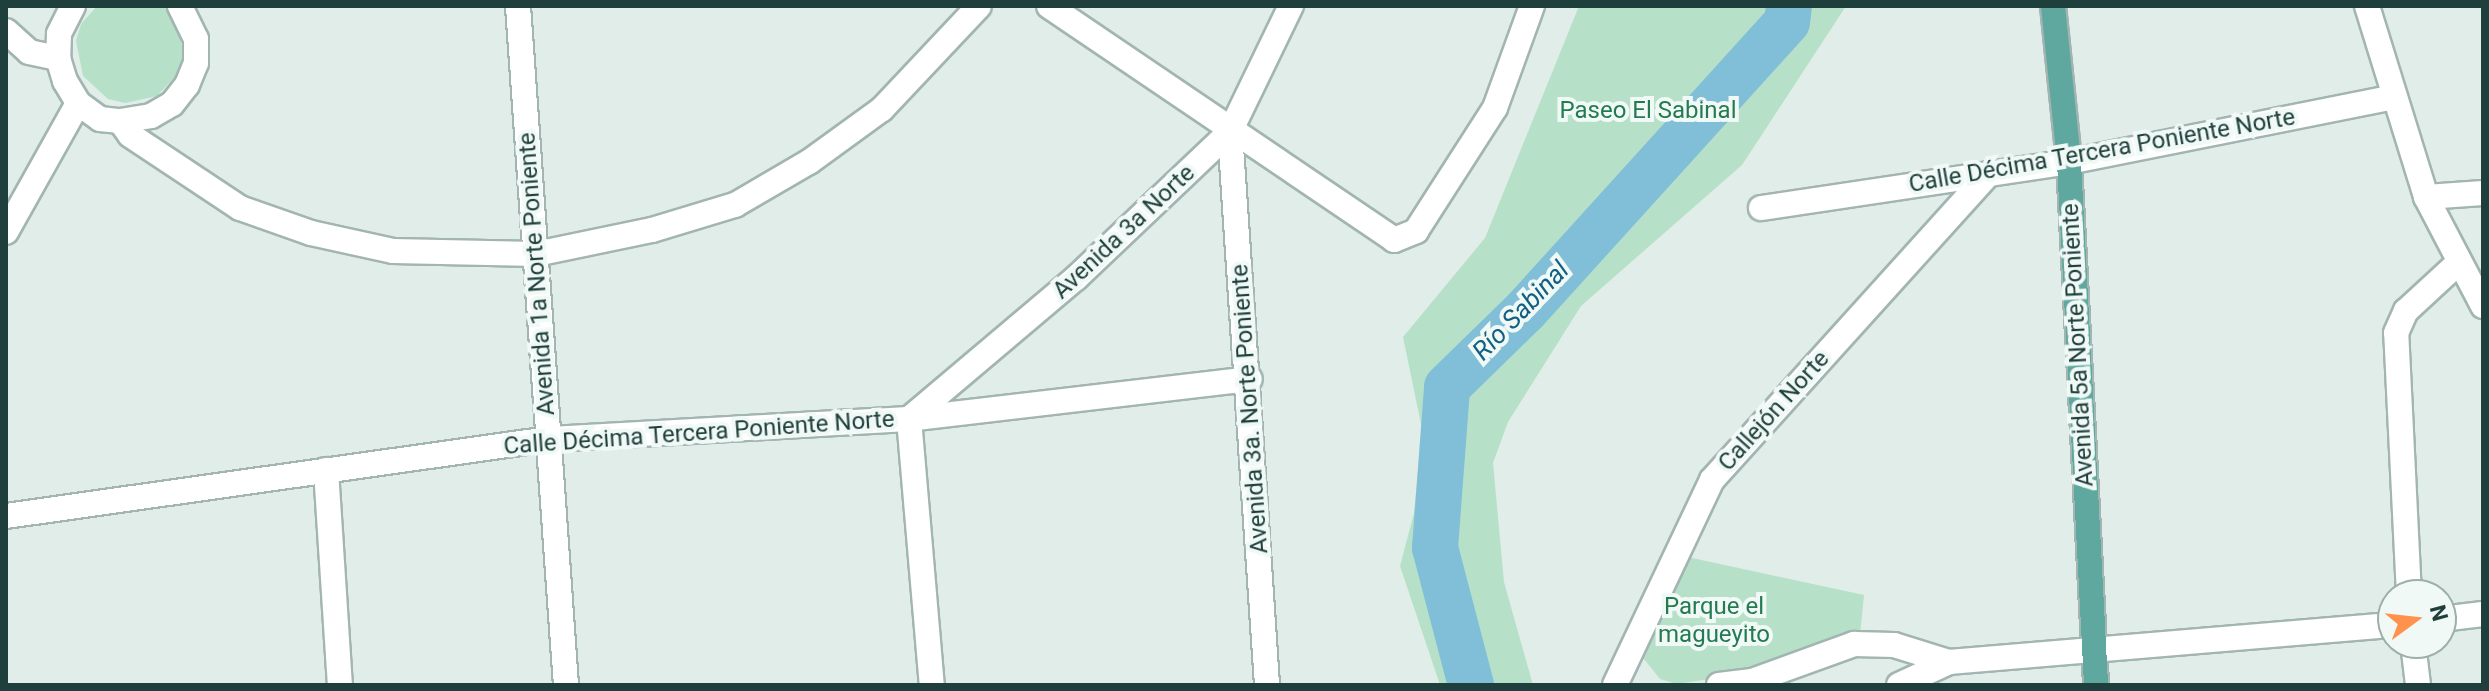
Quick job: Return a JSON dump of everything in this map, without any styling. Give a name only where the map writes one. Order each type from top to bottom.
[{"type":"main road","name":"Avenida 5a Norte Poniente","points":[[2053,6],[2069,162],[2096,685]]},
{"type":"street","points":[[73,6],[59,34],[58,58],[78,103],[100,119],[120,121],[151,116],[172,104],[187,85],[196,63],[196,39],[180,6]]},
{"type":"street","name":"Avenida 1a Norte Poniente","points":[[518,6],[566,685]]},
{"type":"street","points":[[120,121],[130,135],[240,208],[311,233],[393,251],[536,254],[652,230],[735,205],[809,162],[882,109],[979,6]]},
{"type":"street","points":[[1049,6],[1230,132],[1394,240],[1407,238],[1495,108],[1532,6]]},
{"type":"street","name":"Avenida 3a Norte","points":[[909,419],[1076,278],[1230,132],[1291,6]]},
{"type":"street","points":[[2367,6],[2426,197],[2483,306]]},
{"type":"street","points":[[6,31],[29,52],[58,58]]},
{"type":"street","name":"Calle Décima Tercera Poniente Norte","points":[[1761,208],[2069,162],[2393,97]]},
{"type":"street","points":[[6,232],[78,103]]},
{"type":"street","name":"Avenida 3a. Norte Poniente","points":[[1230,132],[1250,379],[1267,685]]},
{"type":"street","name":"Callejón Norte","points":[[1615,685],[1712,480],[1988,175]]},
{"type":"street","points":[[2426,197],[2483,193]]},
{"type":"street","points":[[2408,579],[2396,333],[2406,311],[2458,263]]},
{"type":"street","name":"Calle Décima Tercera Poniente Norte","points":[[6,516],[549,439],[909,419],[1250,379]]},
{"type":"street","points":[[909,419],[932,685]]},
{"type":"street","points":[[326,470],[340,685]]},
{"type":"street","points":[[2457,617],[2483,614]]},
{"type":"street","points":[[1899,685],[1949,662],[2377,626]]},
{"type":"street","points":[[1719,685],[1752,681],[1854,644],[1894,645],[1949,662]]},
{"type":"street","points":[[2415,659],[2418,685]]},
{"type":"street","points":[[1752,681],[1778,685]]},
{"type":"green space","points":[[97,6],[163,6],[175,19],[184,54],[180,71],[157,96],[125,103],[108,99],[83,76],[76,41],[81,24]]},
{"type":"green space","name":"Paseo El Sabinal","points":[[1579,6],[1846,6],[1742,165],[1581,306],[1508,422],[1493,463],[1504,582],[1533,685],[1440,685],[1400,566],[1414,513],[1422,429],[1403,337],[1485,238]]},
{"type":"green space","name":"Parque el magueyito","points":[[1683,556],[1864,595],[1860,635],[1755,672],[1677,684],[1660,679],[1640,654]]},
{"type":"waterway","name":"Río Sabinal","points":[[1471,685],[1435,548],[1447,387],[1525,311],[1787,22],[1789,6]]}]
